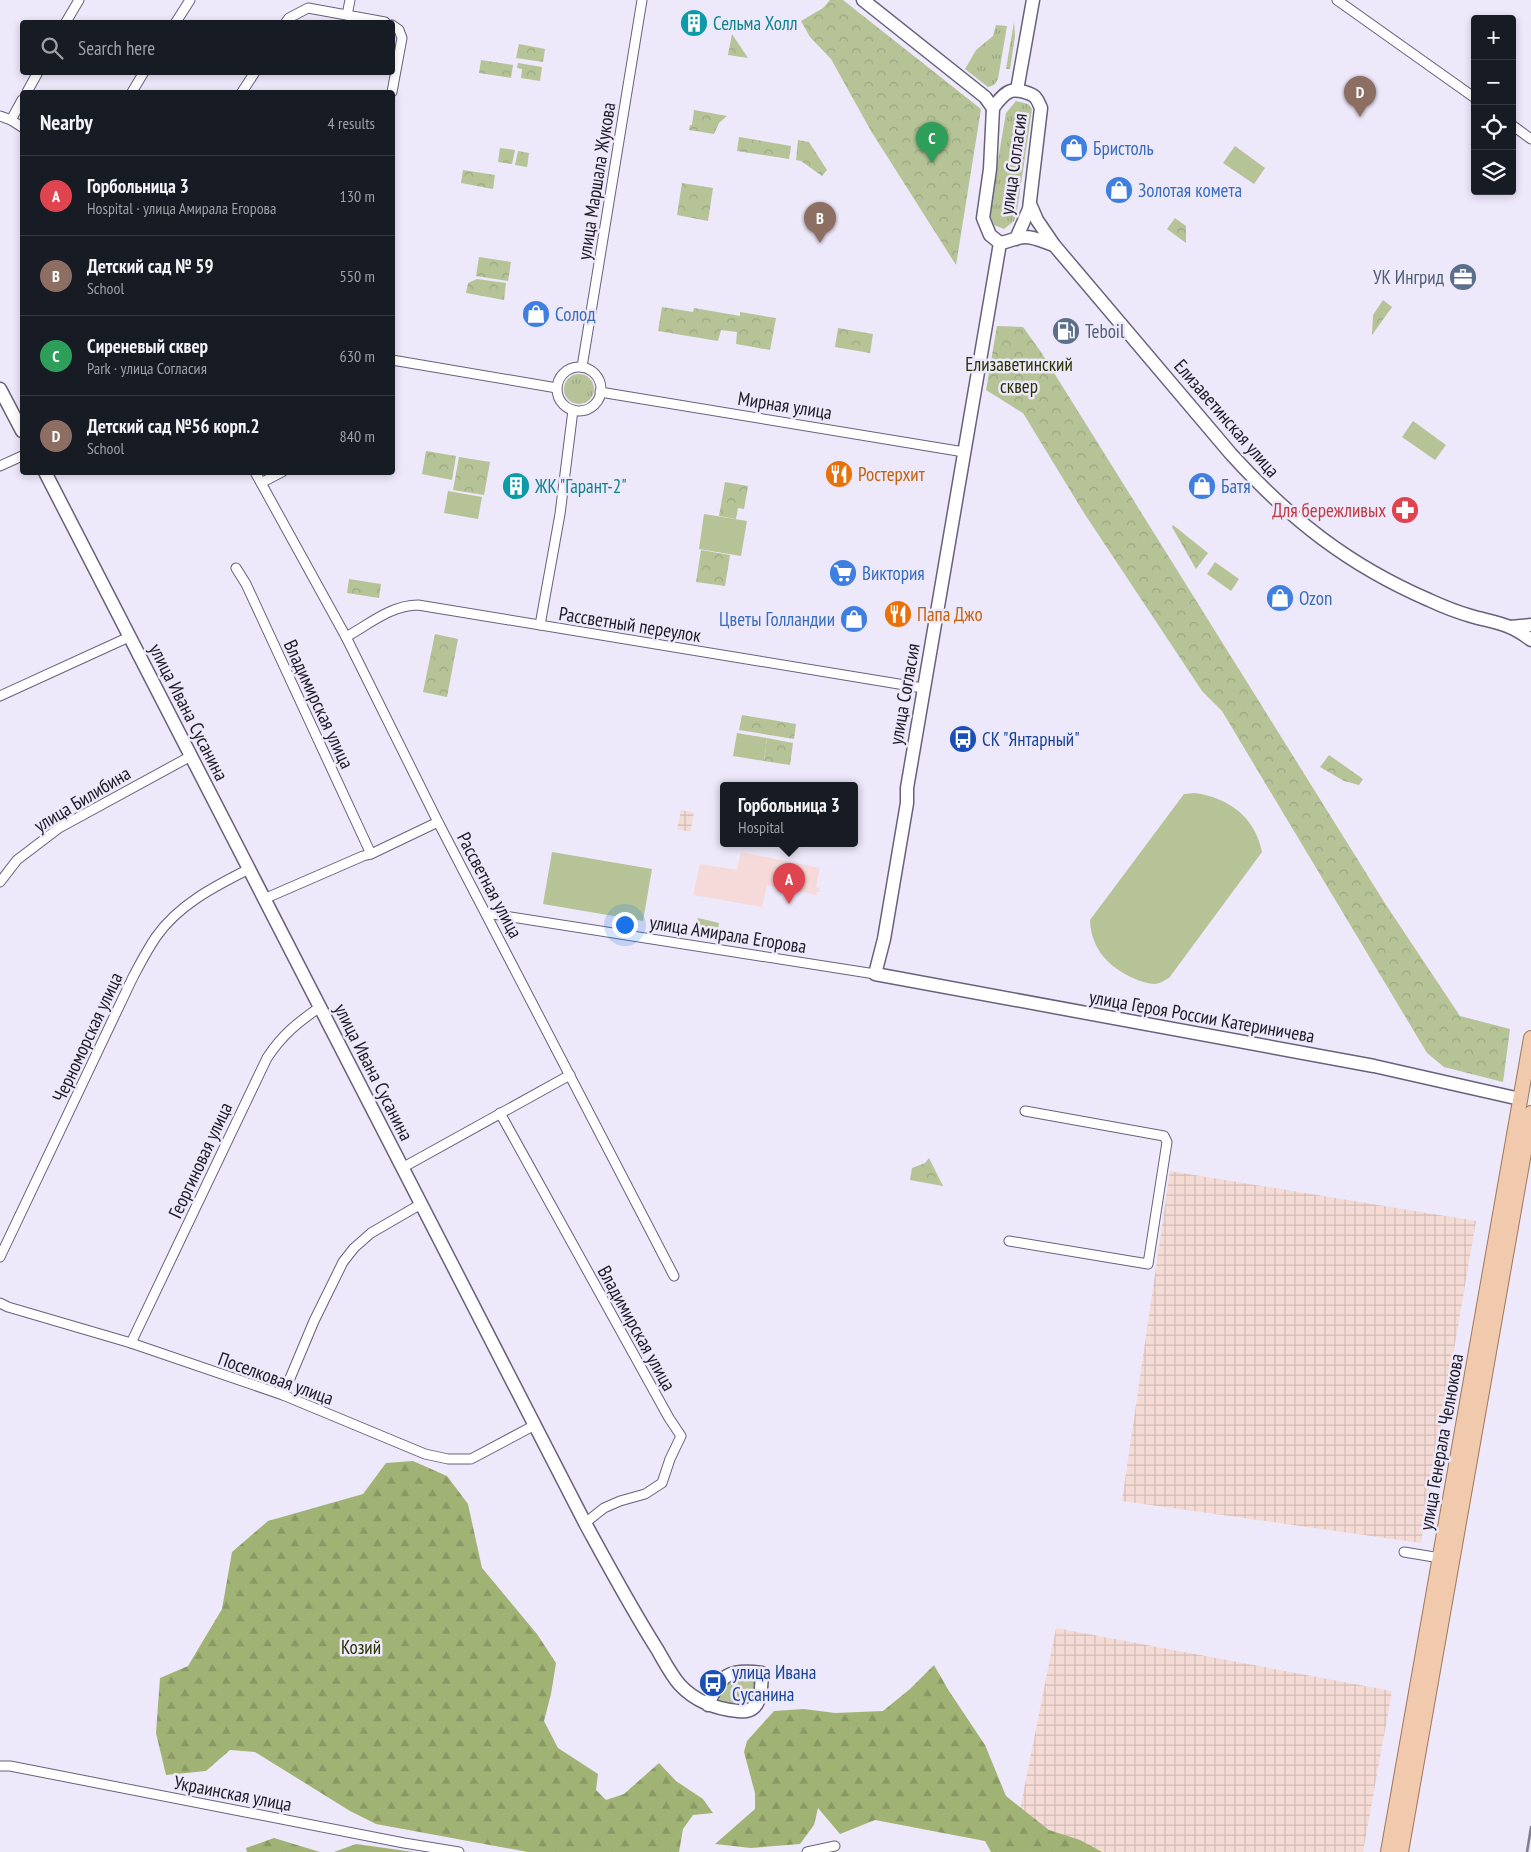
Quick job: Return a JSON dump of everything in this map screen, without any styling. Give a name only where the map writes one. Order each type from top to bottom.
[{"type":"main road","name":"улица Генерала Челнокова","points":[[1388,1852],[1531,1038]]},
{"type":"main road","name":"улица Генерала Челнокова","points":[[1401,1852],[1531,1113]]},
{"type":"street","points":[[67,20],[78,0]]},
{"type":"street","points":[[177,20],[190,0]]},
{"type":"street","points":[[347,15],[350,0]]},
{"type":"street","name":"улица Маршала Жукова","points":[[582,368],[642,0]]},
{"type":"street","points":[[863,0],[980,93],[994,108]]},
{"type":"street","name":"улица Согласия","points":[[1017,90],[1033,0]]},
{"type":"street","points":[[1337,0],[1471,95]]},
{"type":"street","points":[[288,20],[308,8],[374,20]]},
{"type":"street","points":[[392,90],[402,38],[399,30],[395,27]]},
{"type":"street","points":[[28,90],[36,75]]},
{"type":"street","points":[[133,90],[142,75]]},
{"type":"street","points":[[243,90],[252,75]]},
{"type":"street","name":"улица Согласия","points":[[1017,90],[1037,98],[1040,108],[1030,204],[1024,224],[1016,239],[1000,243],[990,234],[983,218],[990,169],[994,108],[999,100],[1010,91],[1017,90]]},
{"type":"street","points":[[11,120],[20,104]]},
{"type":"street","points":[[0,116],[20,126]]},
{"type":"street","points":[[1516,128],[1531,139]]},
{"type":"street","name":"Елизаветинская улица","points":[[1030,204],[1037,220],[1054,246],[1232,454],[1262,488],[1291,515],[1337,550],[1395,584],[1465,614],[1510,627],[1531,640]]},
{"type":"street","points":[[1016,239],[1024,237],[1038,239],[1054,246]]},
{"type":"street","name":"улица Согласия","points":[[875,974],[884,939],[907,803],[907,788],[923,688],[1000,243]]},
{"type":"street","points":[[395,361],[557,388]]},
{"type":"street","points":[[582,368],[590,370],[596,376],[600,384],[600,392],[597,400],[590,408],[582,411],[573,410],[561,402],[557,388],[560,378],[566,371],[582,368]]},
{"type":"street","points":[[0,389],[20,427]]},
{"type":"street","name":"Мирная улица","points":[[600,392],[964,452]]},
{"type":"street","points":[[540,625],[560,514],[573,410]]},
{"type":"street","points":[[0,466],[20,457]]},
{"type":"street","name":"улица Ивана Сусанина","points":[[47,475],[585,1523],[640,1623],[679,1684],[691,1695],[708,1705]]},
{"type":"street","name":"Рассветная улица","points":[[257,475],[346,638],[438,822],[674,1276]]},
{"type":"street","points":[[261,482],[276,475]]},
{"type":"street","name":"Владимирская улица","points":[[236,568],[246,584],[371,854]]},
{"type":"street","name":"Рассветный переулок","points":[[346,638],[394,610],[410,605],[923,688]]},
{"type":"street","name":"Елизаветинская улица","points":[[1510,627],[1531,626]]},
{"type":"street","points":[[0,696],[129,637]]},
{"type":"street","name":"улица Билибина","points":[[0,882],[17,860],[58,828],[190,756]]},
{"type":"street","points":[[264,899],[371,854],[438,822]]},
{"type":"street","name":"Черноморская улица","points":[[0,1257],[133,977],[156,936],[171,919],[192,902],[222,882],[248,869]]},
{"type":"street","name":"улица Амирала Егорова","points":[[486,913],[875,974]]},
{"type":"street","name":"улица Героя России Катериничева","points":[[875,974],[1374,1066],[1520,1100]]},
{"type":"street","name":"Георгиновая улица","points":[[131,1343],[267,1058],[279,1040],[296,1024],[320,1007]]},
{"type":"street","points":[[402,1168],[570,1075]]},
{"type":"street","points":[[1009,1241],[1148,1264],[1167,1142],[1164,1136],[1025,1111]]},
{"type":"street","name":"Владимирская улица","points":[[500,1113],[664,1409],[681,1436],[670,1459],[662,1483],[645,1494],[604,1508],[585,1523]]},
{"type":"street","points":[[283,1395],[314,1320],[343,1262],[354,1248],[371,1232],[421,1204]]},
{"type":"street","name":"Поселковая улица","points":[[0,1302],[8,1307],[131,1343],[283,1395],[425,1454],[448,1460],[471,1459],[534,1425]]},
{"type":"street","points":[[1404,1552],[1440,1558]]},
{"type":"street","points":[[747,1671],[762,1673],[761,1690],[753,1709],[745,1712],[708,1705],[715,1688],[730,1674],[747,1671]]},
{"type":"street","name":"Украинская улица","points":[[0,1766],[10,1766],[404,1843],[459,1852]]},
{"type":"street","points":[[807,1852],[835,1846]]},
{"type":"shaded area","points":[[681,810],[694,813],[690,832],[677,829]]},
{"type":"shaded area","points":[[741,852],[820,868],[816,887],[820,888],[819,892],[816,892],[817,895],[767,885],[762,907],[693,895],[700,864],[737,870]]},
{"type":"shaded area","points":[[1170,1171],[1476,1221],[1421,1543],[1122,1501]]},
{"type":"shaded area","points":[[1056,1628],[1392,1691],[1363,1852],[1020,1852],[1012,1850]]},
{"type":"green space","points":[[830,0],[843,0],[981,109],[956,265],[871,131],[831,59],[810,37],[801,21],[823,8]]},
{"type":"green space","points":[[1014,22],[1015,36],[1010,69],[1006,69]]},
{"type":"green space","points":[[996,25],[1007,26],[998,79],[994,85],[988,87],[965,69],[976,50],[993,36]]},
{"type":"green space","points":[[732,34],[748,58],[728,55]]},
{"type":"green space","points":[[519,44],[545,49],[543,62],[516,58]]},
{"type":"green space","points":[[481,60],[513,65],[511,78],[479,73]]},
{"type":"green space","points":[[518,63],[542,67],[540,81],[521,78],[522,69],[517,68]]},
{"type":"green space","points":[[1016,101],[1028,104],[1032,109],[1017,211],[1014,221],[1004,229],[994,225],[989,213],[1006,113]]},
{"type":"green space","points":[[694,110],[727,116],[719,123],[714,134],[689,130],[690,125],[692,125]]},
{"type":"green space","points":[[739,137],[791,146],[789,159],[737,151]]},
{"type":"green space","points":[[798,140],[809,142],[827,170],[822,176],[801,161],[796,160]]},
{"type":"green space","points":[[1235,146],[1265,168],[1254,184],[1223,163]]},
{"type":"green space","points":[[500,148],[515,150],[512,164],[498,162]]},
{"type":"green space","points":[[518,151],[529,153],[527,167],[515,165]]},
{"type":"green space","points":[[463,170],[495,175],[493,189],[461,183]]},
{"type":"green space","points":[[682,183],[713,188],[708,221],[677,215]]},
{"type":"green space","points":[[1175,218],[1186,226],[1186,243],[1167,229]]},
{"type":"green space","points":[[479,257],[511,262],[508,281],[476,276]]},
{"type":"green space","points":[[477,279],[506,283],[504,300],[466,293],[468,283]]},
{"type":"green space","points":[[1383,300],[1392,307],[1372,335],[1373,315]]},
{"type":"green space","points":[[662,307],[693,312],[694,308],[740,316],[740,312],[776,318],[770,350],[736,344],[737,332],[721,330],[718,341],[658,331]]},
{"type":"green space","name":"Елизаветинский сквер","points":[[997,326],[1023,327],[1041,352],[1386,905],[1460,1016],[1510,1029],[1503,1082],[1444,1067],[1427,1053],[1222,711],[1202,691],[1084,513],[1023,413],[986,390]]},
{"type":"green space","points":[[838,328],[873,334],[870,353],[835,347]]},
{"type":"green space","points":[[579,374],[590,378],[594,389],[590,400],[579,404],[568,400],[564,389],[568,378]]},
{"type":"green space","points":[[1413,421],[1446,445],[1435,460],[1402,437]]},
{"type":"green space","points":[[426,451],[456,456],[452,480],[422,474]]},
{"type":"green space","points":[[459,457],[490,462],[484,495],[453,490]]},
{"type":"green space","points":[[725,482],[748,486],[744,509],[738,508],[736,519],[719,516]]},
{"type":"green space","points":[[448,491],[482,497],[478,519],[444,513]]},
{"type":"green space","points":[[704,514],[747,521],[741,556],[699,549]]},
{"type":"green space","points":[[1173,525],[1208,553],[1196,569],[1172,527]]},
{"type":"green space","points":[[701,550],[730,555],[725,586],[696,582]]},
{"type":"green space","points":[[1215,562],[1239,579],[1231,591],[1207,574]]},
{"type":"green space","points":[[349,579],[381,584],[379,598],[347,593]]},
{"type":"green space","points":[[435,634],[458,639],[447,697],[423,692]]},
{"type":"green space","points":[[742,715],[796,724],[794,739],[739,730]]},
{"type":"green space","points":[[737,733],[767,738],[764,761],[733,756]]},
{"type":"green space","points":[[767,738],[793,743],[790,765],[764,761]]},
{"type":"green space","points":[[1329,755],[1363,779],[1359,785],[1344,781],[1320,767]]},
{"type":"green space","points":[[1195,793],[1219,799],[1239,811],[1253,829],[1259,840],[1262,852],[1169,978],[1160,983],[1153,984],[1126,975],[1104,957],[1094,940],[1090,920],[1184,794]]},
{"type":"green space","points":[[552,852],[652,869],[643,921],[543,904]]},
{"type":"green space","points":[[698,918],[719,923],[718,932],[696,928]]},
{"type":"green space","points":[[929,1158],[943,1186],[910,1180],[912,1168],[925,1163]]},
{"type":"green space","name":"Козий","points":[[413,1461],[447,1476],[468,1504],[482,1568],[537,1634],[556,1663],[544,1721],[558,1748],[598,1774],[596,1790],[606,1800],[624,1794],[659,1763],[676,1781],[703,1799],[713,1813],[693,1815],[683,1829],[679,1852],[528,1852],[376,1824],[350,1811],[255,1752],[230,1750],[206,1771],[166,1775],[156,1733],[160,1678],[188,1666],[222,1609],[232,1552],[268,1521],[363,1494],[386,1463]]},
{"type":"green space","points":[[934,1665],[985,1745],[1006,1796],[1049,1830],[1080,1840],[1102,1852],[991,1852],[985,1841],[875,1820],[840,1834],[818,1808],[814,1825],[800,1844],[751,1848],[715,1844],[755,1809],[755,1793],[744,1752],[747,1741],[774,1711],[804,1709],[835,1713],[883,1711],[910,1689]]},
{"type":"green space","name":"улица Ивана Сусанина","points":[[747,1676],[758,1684],[752,1701],[743,1705],[719,1703],[715,1698],[728,1681]]},
{"type":"green space","points":[[274,1838],[320,1852],[247,1852],[246,1848]]},
{"type":"green space","points":[[356,1844],[414,1852],[334,1852]]},
{"type":"railway","points":[[1527,1852],[1531,1827]]},
{"type":"place","name":"Сельма Холл","points":[[694,23]]},
{"type":"place","name":"Детский сад №56 корп.2","points":[[1360,117]]},
{"type":"place","name":"Бристоль","points":[[1074,148]]},
{"type":"place","name":"Сиреневый сквер","points":[[932,163]]},
{"type":"place","name":"Золотая комета","points":[[1119,190]]},
{"type":"place","name":"Детский сад № 59","points":[[820,243]]},
{"type":"place","name":"УК Ингрид","points":[[1463,277]]},
{"type":"place","name":"Солод","points":[[536,314]]},
{"type":"place","name":"Teboil","points":[[1066,331]]},
{"type":"place","name":"Ростерхит","points":[[839,474]]},
{"type":"place","name":"ЖК \"Гарант-2\"","points":[[516,486]]},
{"type":"place","name":"Батя","points":[[1202,486]]},
{"type":"place","name":"Для бережливых","points":[[1405,510]]},
{"type":"place","name":"Виктория","points":[[843,573]]},
{"type":"place","name":"Ozon","points":[[1280,598]]},
{"type":"place","name":"Папа Джо","points":[[898,614]]},
{"type":"place","name":"Цветы Голландии","points":[[854,619]]},
{"type":"place","name":"СК \"Янтарный\"","points":[[963,739]]},
{"type":"place","name":"Горбольница 3","points":[[789,904]]},
{"type":"place","name":"улица Ивана Сусанина","points":[[713,1683]]}]
